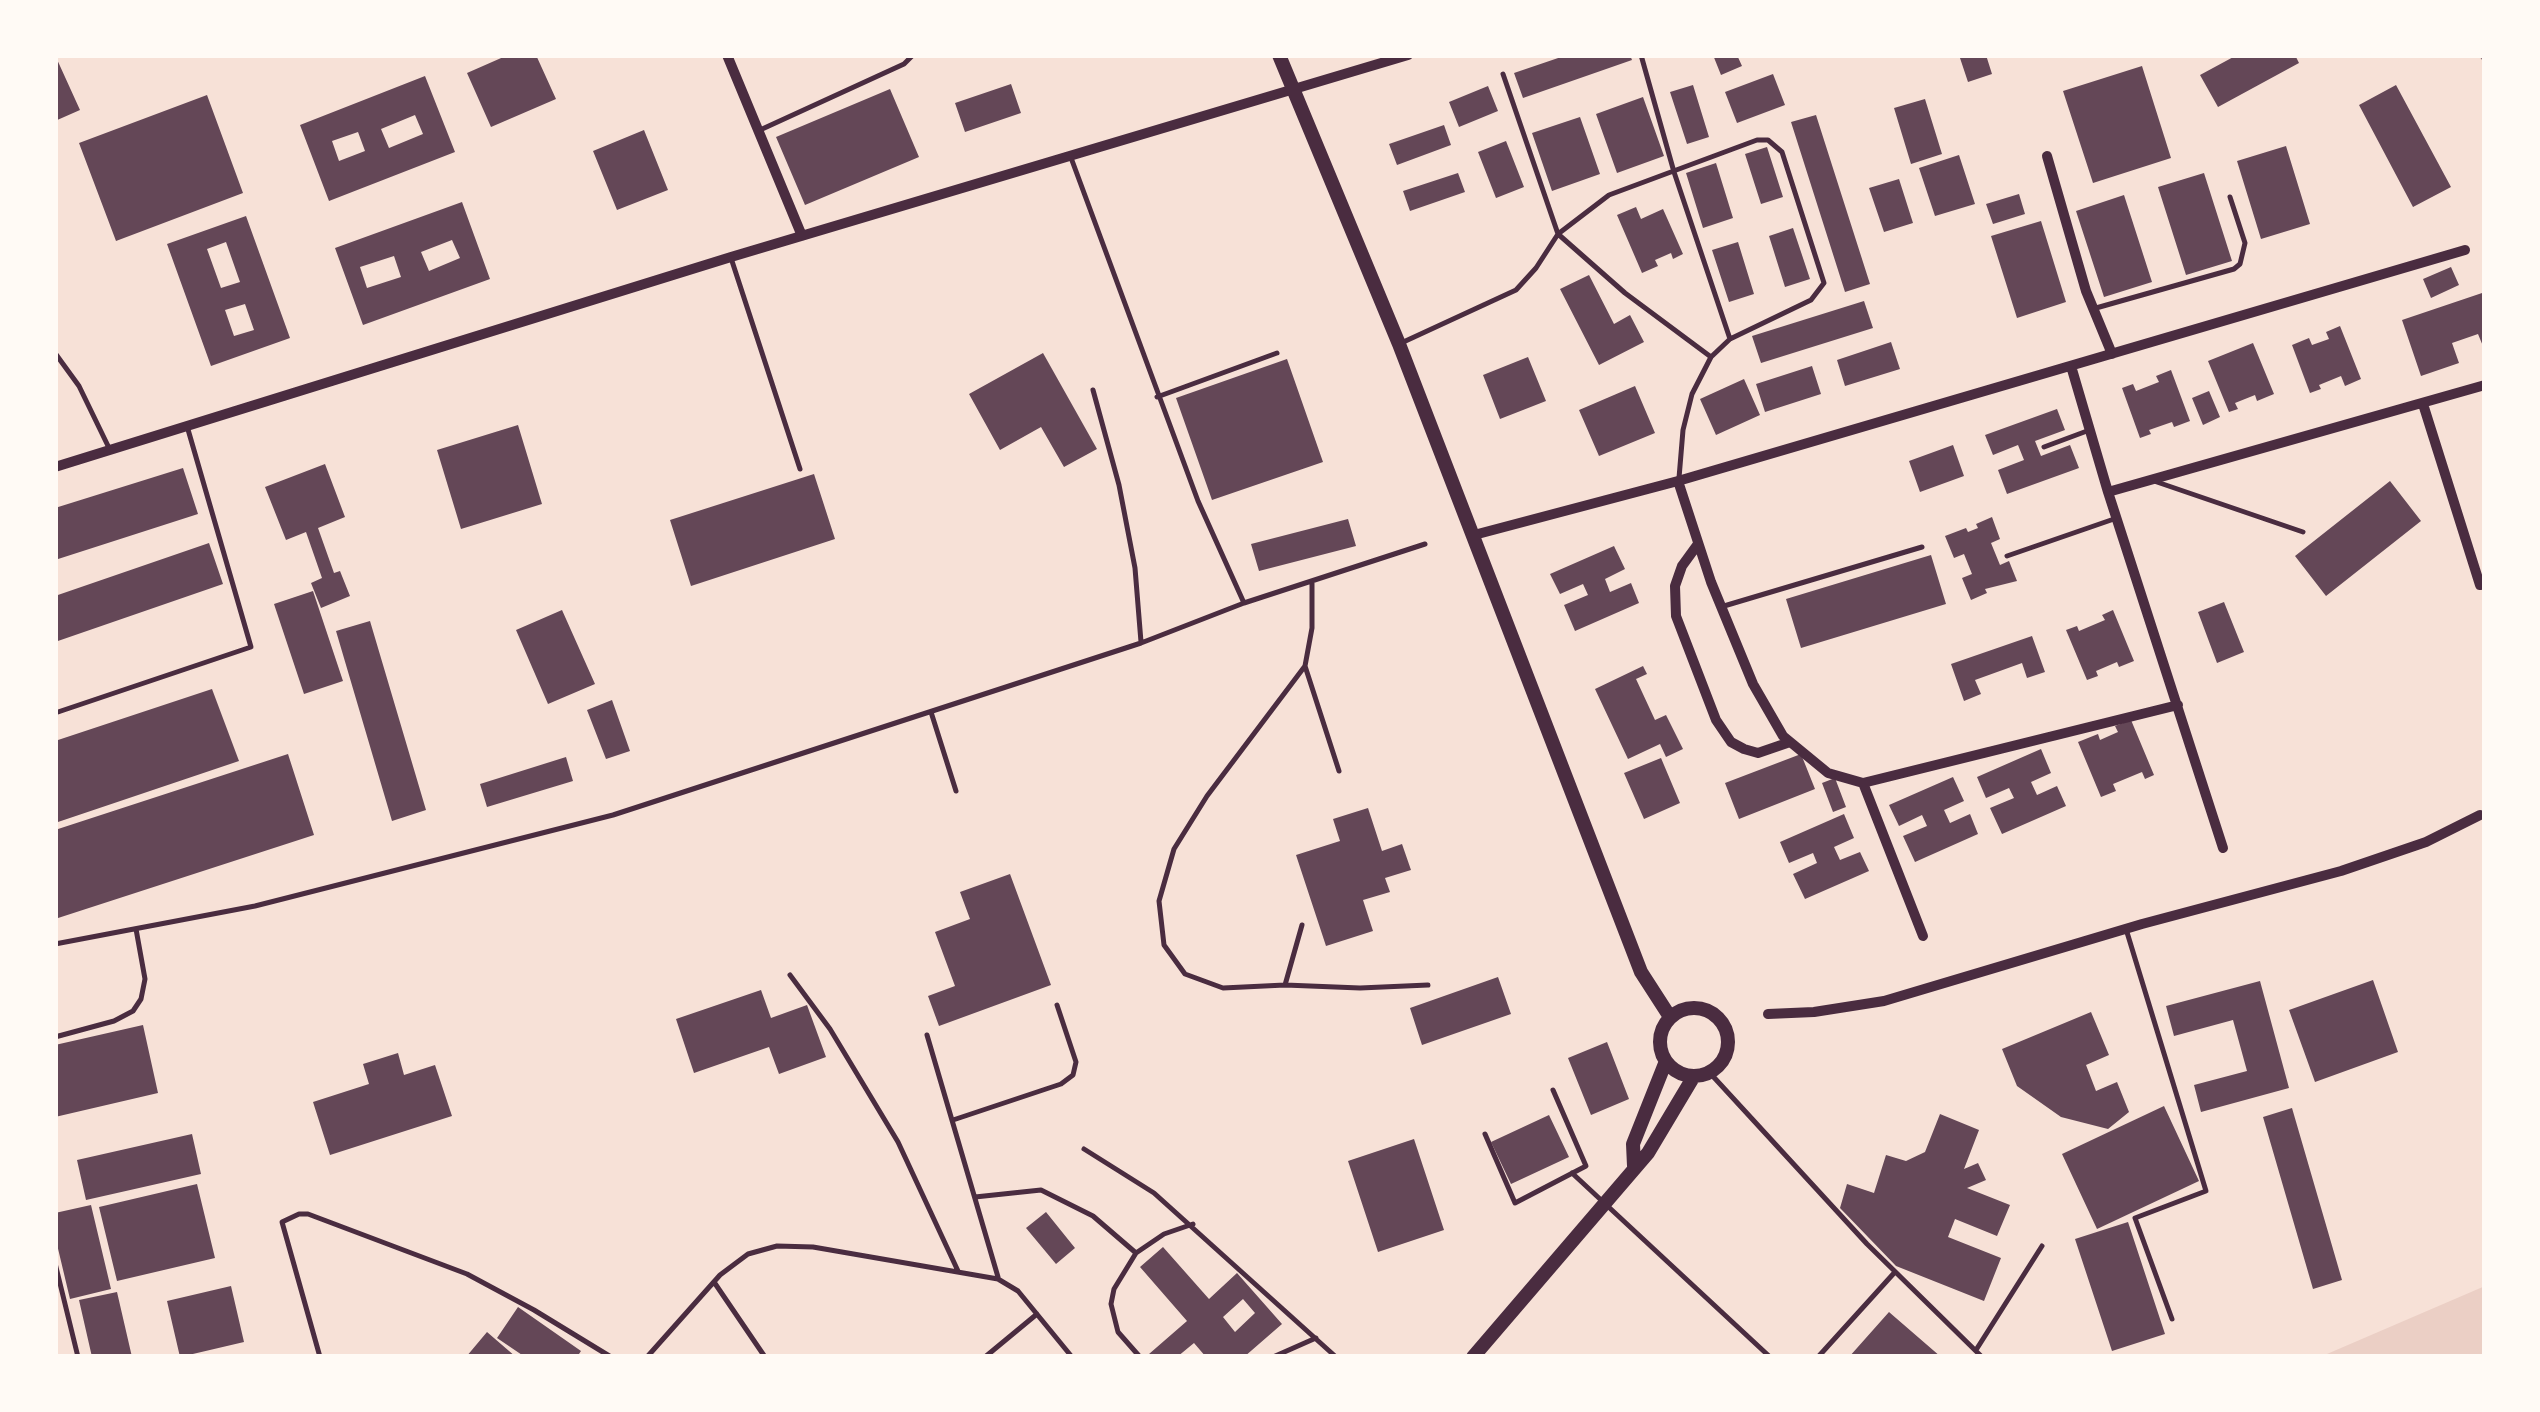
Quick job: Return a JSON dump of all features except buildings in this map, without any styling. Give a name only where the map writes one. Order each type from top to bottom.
[{"type":"street","points":[[727,55],[802,236]]},
{"type":"street","points":[[1279,55],[1399,344],[1641,972],[1670,1017]]},
{"type":"street","points":[[55,466],[731,257],[1408,55]]},
{"type":"street","points":[[2047,156],[2070,240],[2112,354]]},
{"type":"street","points":[[1474,535],[1678,481],[2465,250]]},
{"type":"street","points":[[2072,366],[2116,518],[2224,848]]},
{"type":"street","points":[[2108,492],[2485,385]]},
{"type":"street","points":[[2423,404],[2480,585],[2485,584]]},
{"type":"street","points":[[1678,481],[1721,607],[1754,684],[1783,736],[1828,773],[1863,782],[2178,705]]},
{"type":"street","points":[[1698,544],[1682,566],[1675,586],[1676,616],[1716,720],[1731,742],[1744,749],[1758,753],[1790,742]]},
{"type":"street","points":[[1863,782],[1923,936]]},
{"type":"street","points":[[1768,1014],[1814,1012],[1884,1001],[2360,865],[2426,842],[2480,815]]},
{"type":"street","points":[[1688,1008],[1698,1008],[1722,1022],[1727,1050],[1717,1067],[1701,1074],[1681,1074],[1666,1061],[1661,1033],[1670,1017],[1688,1008]]},
{"type":"street","points":[[1634,1166],[1633,1144],[1666,1061]]},
{"type":"street","points":[[1473,1357],[1665,1129],[1701,1074]]},
{"type":"lane","points":[[757,131],[904,64],[912,55]]},
{"type":"lane","points":[[1641,55],[1674,172],[1730,339]]},
{"type":"lane","points":[[1502,74],[1558,234],[1625,293],[1712,357]]},
{"type":"lane","points":[[1399,344],[1516,290],[1558,234],[1609,195],[1757,140],[1768,140],[1782,152],[1824,283],[1811,300],[1730,339],[1712,357],[1692,394],[1683,430],[1678,481]]},
{"type":"lane","points":[[1070,155],[1157,396],[1244,603]]},
{"type":"lane","points":[[2093,309],[2234,270],[2244,256],[2244,243],[2230,197]]},
{"type":"lane","points":[[731,257],[800,469]]},
{"type":"lane","points":[[55,353],[79,386],[110,450]]},
{"type":"lane","points":[[1157,396],[1278,353]]},
{"type":"lane","points":[[1093,390],[1120,485],[1132,551],[1141,644]]},
{"type":"lane","points":[[55,713],[251,647],[186,426]]},
{"type":"lane","points":[[2044,447],[2090,430]]},
{"type":"lane","points":[[2152,480],[2303,532]]},
{"type":"lane","points":[[2007,556],[2116,518]]},
{"type":"lane","points":[[55,944],[255,906],[613,815],[1141,644],[1244,603],[1425,544]]},
{"type":"lane","points":[[1721,607],[1922,547]]},
{"type":"lane","points":[[1312,583],[1312,628],[1306,666],[1207,796],[1174,849],[1159,901],[1164,945],[1185,974],[1222,988],[1428,984]]},
{"type":"lane","points":[[1306,666],[1339,771]]},
{"type":"lane","points":[[931,712],[956,791]]},
{"type":"lane","points":[[1285,985],[1302,924]]},
{"type":"lane","points":[[55,1037],[114,1021],[132,1011],[141,999],[145,979],[136,929]]},
{"type":"lane","points":[[2126,929],[2206,1191],[2134,1218],[2172,1319]]},
{"type":"lane","points":[[790,975],[830,1029],[898,1142],[958,1271]]},
{"type":"lane","points":[[952,1120],[1062,1084],[1073,1075],[1076,1062],[1057,1004]]},
{"type":"lane","points":[[927,1035],[998,1278]]},
{"type":"lane","points":[[1701,1074],[1982,1357]]},
{"type":"lane","points":[[1485,1134],[1515,1202],[1586,1166],[1553,1090]]},
{"type":"lane","points":[[1084,1149],[1154,1193],[1193,1224],[1336,1357]]},
{"type":"lane","points":[[1572,1174],[1770,1357]]},
{"type":"lane","points":[[975,1197],[1041,1190],[1093,1216],[1136,1253]]},
{"type":"lane","points":[[320,1357],[282,1222],[299,1214],[308,1214],[468,1274],[611,1357]]},
{"type":"lane","points":[[1140,1357],[1118,1332],[1111,1304],[1120,1277],[1136,1253],[1164,1234],[1193,1224]]},
{"type":"lane","points":[[647,1357],[714,1282],[748,1254],[777,1246],[814,1248],[998,1278],[1018,1291],[1072,1357]]},
{"type":"lane","points":[[1976,1350],[2042,1246]]},
{"type":"lane","points":[[55,1263],[78,1357]]},
{"type":"lane","points":[[1818,1357],[1895,1272]]},
{"type":"lane","points":[[714,1282],[765,1357]]},
{"type":"lane","points":[[985,1357],[1037,1314]]},
{"type":"lane","points":[[1273,1357],[1316,1338]]},
{"type":"shaded area","points":[[2485,1286],[2485,1357],[2320,1357]]},
{"type":"railway","points":[[2482,55],[2485,59]]}]
